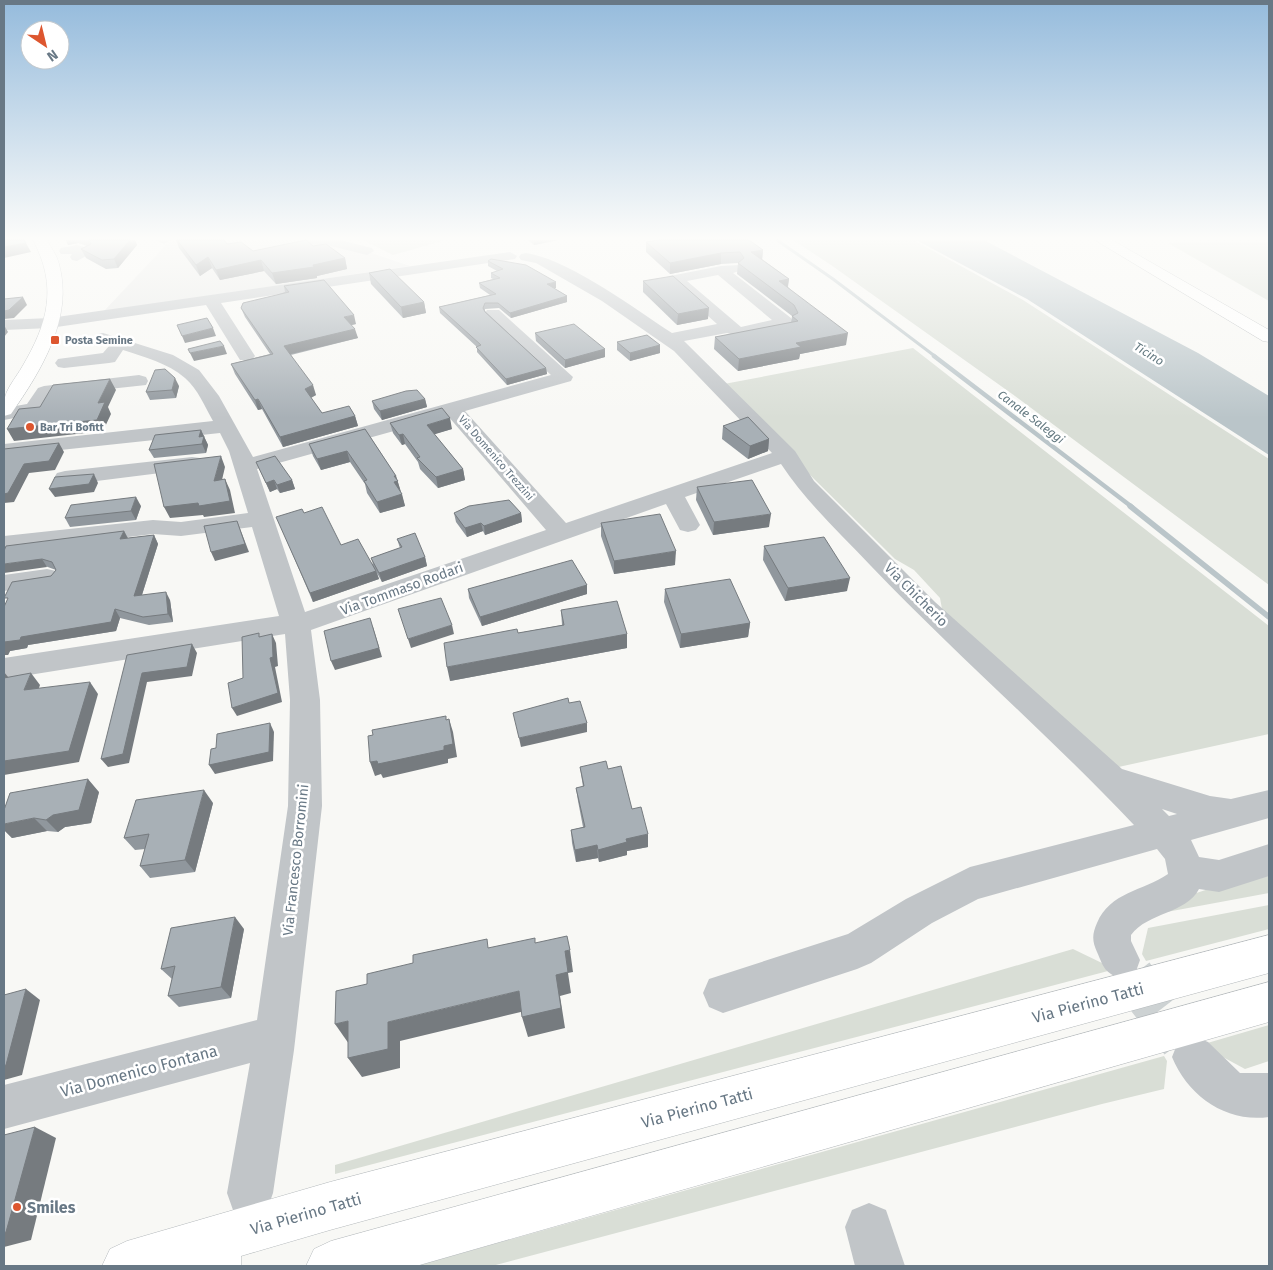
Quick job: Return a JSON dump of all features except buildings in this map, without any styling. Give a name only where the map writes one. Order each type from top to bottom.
[{"type":"main road","points":[[4,410],[9,394],[31,367],[50,323],[53,299]]},
{"type":"main road","points":[[1204,299],[1269,337]]},
{"type":"main road","points":[[1226,299],[1269,324]]},
{"type":"main road","name":"Via Pierino Tatti","points":[[127,1266],[218,1252],[330,1206],[1269,954]]},
{"type":"main road","points":[[331,1266],[1269,1002]]},
{"type":"street","name":"Via Chicherio","points":[[211,300],[216,299]]},
{"type":"street","name":"Via Chicherio","points":[[608,299],[670,339],[786,456],[806,484],[926,608],[1110,779],[1162,831],[1177,847],[1184,860],[1186,872]]},
{"type":"street","points":[[698,299],[730,327],[739,332],[785,322],[760,299]]},
{"type":"street","points":[[4,325],[50,323],[211,300],[246,356]]},
{"type":"street","name":"Via Domenico Trezzini","points":[[493,313],[564,377],[451,407],[562,532]]},
{"type":"street","points":[[748,316],[762,328]]},
{"type":"street","points":[[670,339],[730,327]]},
{"type":"street","name":"Via Francesco Borromini","points":[[64,363],[109,358],[111,341],[161,357],[192,374],[227,426],[231,461],[262,518],[296,624],[305,700],[305,806],[273,1036],[273,1050],[250,1193]]},
{"type":"street","points":[[161,357],[182,351]]},
{"type":"street","points":[[4,414],[34,409],[46,392],[51,390],[139,381]]},
{"type":"street","points":[[64,478],[231,461],[304,451],[451,407]]},
{"type":"street","points":[[4,450],[102,448],[227,426]]},
{"type":"street","name":"Via Tommaso Rodari","points":[[4,669],[314,620],[764,461],[786,456]]},
{"type":"street","points":[[672,493],[688,524]]},
{"type":"street","points":[[4,544],[153,527],[181,529],[262,518]]},
{"type":"street","points":[[4,583],[46,578]]},
{"type":"street","points":[[1110,779],[1210,810],[1235,813]]},
{"type":"street","points":[[723,993],[856,950],[918,911],[970,884],[1162,831],[1269,804]]},
{"type":"street","points":[[1121,960],[1112,945],[1111,935],[1122,915],[1133,907],[1177,890],[1185,882],[1186,872],[1219,876],[1269,860]]},
{"type":"street","name":"Via Domenico Fontana","points":[[4,1107],[273,1036]]},
{"type":"street","points":[[1193,1057],[1212,1078],[1235,1095],[1246,1098],[1269,1096]]},
{"type":"shaded area","points":[[115,299],[184,299],[104,311]]},
{"type":"shaded area","points":[[879,299],[1022,299],[1269,459],[1269,585],[1015,396]]},
{"type":"shaded area","points":[[913,348],[1269,626],[1269,734],[1114,768],[942,609],[940,598],[914,570],[895,559],[805,470],[724,384]]},
{"type":"shaded area","points":[[1269,869],[1269,893],[1145,916],[1142,911]]},
{"type":"shaded area","points":[[1269,905],[1269,929],[1146,961],[1142,954],[1148,928]]},
{"type":"shaded area","points":[[1073,949],[1104,964],[1108,971],[335,1174],[335,1165]]},
{"type":"shaded area","points":[[1269,1025],[1269,1061],[1245,1069],[1208,1049],[1204,1044]]},
{"type":"shaded area","points":[[1164,1056],[1167,1061],[1164,1089],[492,1266],[416,1266]]},
{"type":"water","name":"Ticino","points":[[1027,299],[1096,299],[1198,353],[1269,396],[1269,455]]},
{"type":"waterway","name":"Canale Saleggi","points":[[860,299],[936,357]]},
{"type":"waterway","name":"Canale Saleggi","points":[[934,356],[1132,507]]},
{"type":"waterway","name":"Canale Saleggi","points":[[1130,506],[1269,617]]},
{"type":"tunnel","points":[[1132,976],[1182,1041]]},
{"type":"place","name":"Posta Semine","points":[[55,340]]},
{"type":"place","name":"Bar Tri Bofitt","points":[[30,427]]},
{"type":"place","name":"Smiles","points":[[17,1207]]}]
